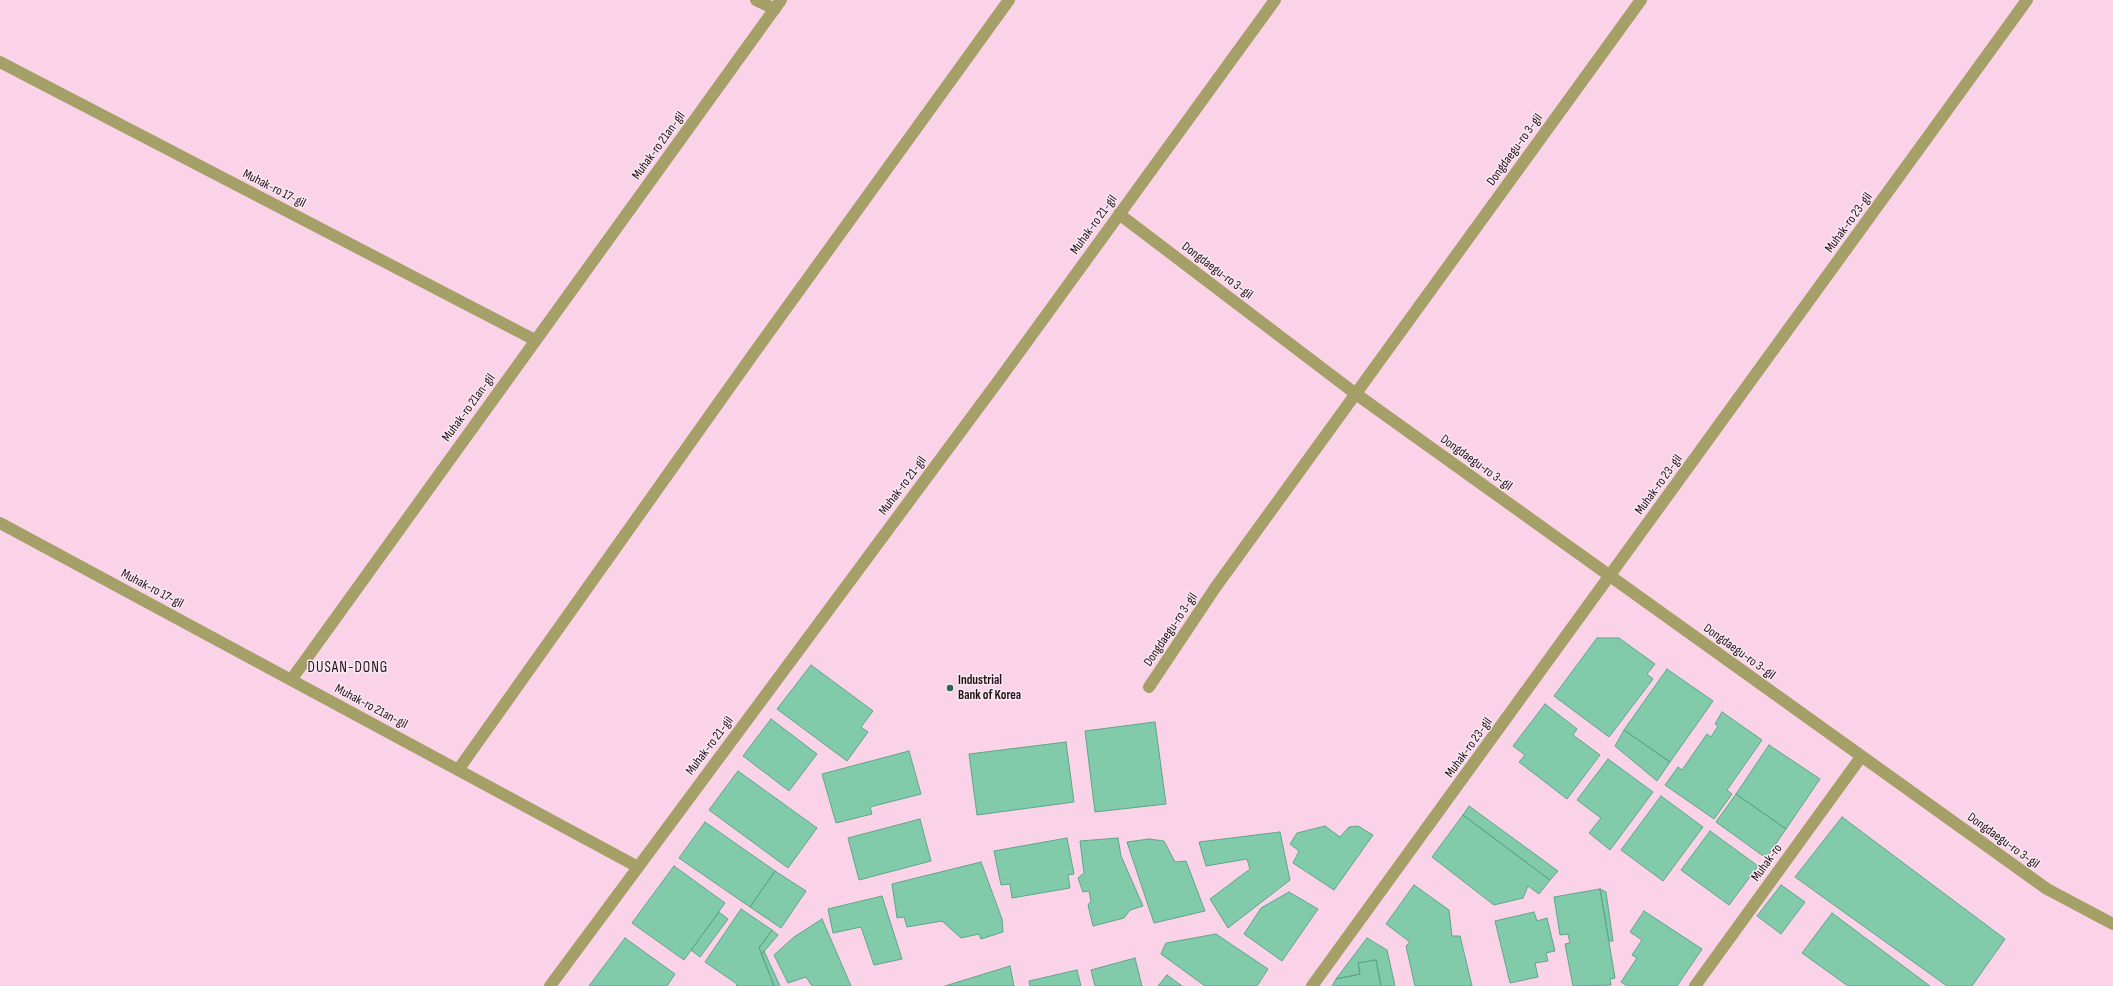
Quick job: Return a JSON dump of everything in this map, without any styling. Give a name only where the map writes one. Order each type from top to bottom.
[{"type":"street","points":[[756,0],[778,5]]},
{"type":"street","points":[[458,770],[754,353],[1009,0]]},
{"type":"street","name":"Muhak-ro 21-gil","points":[[550,986],[994,386],[1275,0]]},
{"type":"street","name":"Dongdaegu-ro 3-gil","points":[[1149,687],[1215,588],[1641,0]]},
{"type":"street","name":"Muhak-ro 23-gil","points":[[1312,986],[2027,0]]},
{"type":"street","name":"Muhak-ro 21an-gil","points":[[638,867],[291,680],[778,5]]},
{"type":"street","name":"Muhak-ro 17-gil","points":[[0,62],[535,340]]},
{"type":"street","name":"Dongdaegu-ro 3-gil","points":[[1119,214],[1356,394],[1861,757],[2046,889],[2113,924]]},
{"type":"street","name":"Muhak-ro 17-gil","points":[[0,523],[291,680]]},
{"type":"street","name":"Muhak-ro","points":[[1695,986],[1861,757]]},
{"type":"building","points":[[1597,638],[1619,638],[1655,664],[1647,674],[1653,679],[1609,737],[1554,696]]},
{"type":"building","points":[[811,665],[873,711],[861,727],[868,732],[847,761],[777,709]]},
{"type":"building","points":[[1667,669],[1713,701],[1670,762],[1624,730]]},
{"type":"building","points":[[1545,704],[1577,729],[1573,735],[1600,755],[1567,799],[1519,762],[1525,755],[1513,746]]},
{"type":"building","points":[[1722,712],[1762,740],[1727,790],[1732,794],[1714,819],[1665,785],[1678,767],[1682,770],[1707,734],[1711,737],[1718,726],[1715,724]]},
{"type":"building","points":[[771,719],[817,754],[789,791],[743,756]]},
{"type":"building","points":[[1155,722],[1166,804],[1095,812],[1085,731]]},
{"type":"building","points":[[1624,730],[1670,762],[1657,781],[1615,746]]},
{"type":"building","points":[[1066,742],[1074,802],[977,815],[969,754]]},
{"type":"building","points":[[1769,745],[1820,779],[1786,829],[1736,794]]},
{"type":"building","points":[[909,751],[921,794],[870,807],[872,814],[836,823],[822,774]]},
{"type":"building","points":[[1608,759],[1653,792],[1610,850],[1589,833],[1601,818],[1577,800]]},
{"type":"building","points":[[738,771],[817,828],[788,868],[709,810]]},
{"type":"building","points":[[1736,794],[1786,829],[1766,858],[1716,822]]},
{"type":"building","points":[[1661,796],[1703,827],[1663,881],[1621,850]]},
{"type":"building","points":[[1469,806],[1558,871],[1550,880],[1463,815]]},
{"type":"building","points":[[1463,815],[1550,880],[1539,894],[1528,886],[1523,898],[1494,905],[1432,857]]},
{"type":"building","points":[[1842,817],[2005,939],[1972,986],[1947,986],[1795,877]]},
{"type":"building","points":[[920,819],[931,861],[859,880],[848,838]]},
{"type":"building","points":[[705,822],[775,871],[750,907],[679,858]]},
{"type":"building","points":[[1325,826],[1340,837],[1349,827],[1358,826],[1373,835],[1334,890],[1293,863],[1299,851],[1290,844],[1297,833]]},
{"type":"building","points":[[1710,831],[1758,866],[1729,905],[1681,870]]},
{"type":"building","points":[[1280,832],[1290,880],[1228,928],[1210,899],[1250,869],[1247,859],[1206,866],[1199,842]]},
{"type":"building","points":[[1067,838],[1074,874],[1068,875],[1070,888],[1012,898],[1010,884],[1001,885],[994,851]]},
{"type":"building","points":[[1118,838],[1121,856],[1143,906],[1130,910],[1124,918],[1093,926],[1088,905],[1091,901],[1089,891],[1083,892],[1078,878],[1084,873],[1080,841]]},
{"type":"building","points":[[1149,839],[1164,841],[1175,862],[1186,861],[1205,911],[1154,923],[1127,842]]},
{"type":"building","points":[[981,862],[1002,919],[1003,932],[981,939],[979,934],[961,938],[942,921],[907,927],[904,917],[897,918],[892,884]]},
{"type":"building","points":[[674,866],[725,903],[684,960],[632,923]]},
{"type":"building","points":[[775,871],[806,891],[781,928],[750,907]]},
{"type":"building","points":[[1414,885],[1449,910],[1452,936],[1460,936],[1472,986],[1415,986],[1406,946],[1410,942],[1386,924]]},
{"type":"building","points":[[1781,885],[1805,902],[1781,934],[1757,916]]},
{"type":"building","points":[[1600,889],[1615,978],[1610,979],[1611,985],[1573,986],[1565,944],[1570,943],[1568,934],[1560,935],[1554,897]]},
{"type":"building","points":[[1600,889],[1606,892],[1613,941],[1609,941]]},
{"type":"building","points":[[1289,892],[1318,909],[1282,961],[1244,934],[1261,908]]},
{"type":"building","points":[[882,896],[902,959],[874,965],[861,927],[833,933],[828,909]]},
{"type":"building","points":[[741,909],[772,930],[759,948],[774,986],[736,986],[737,984],[705,962]]},
{"type":"building","points":[[1644,911],[1702,949],[1677,986],[1627,986],[1621,982],[1637,958],[1632,955],[1642,940],[1630,932]]},
{"type":"building","points":[[719,912],[728,919],[700,957],[691,950]]},
{"type":"building","points":[[1534,912],[1537,921],[1547,918],[1555,951],[1546,953],[1548,961],[1535,963],[1538,977],[1510,983],[1495,921]]},
{"type":"building","points":[[1832,913],[1930,986],[1848,986],[1802,953]]},
{"type":"building","points":[[822,919],[851,986],[812,986],[806,977],[788,983],[774,955],[794,937]]},
{"type":"building","points":[[772,930],[778,935],[762,954],[759,948]]},
{"type":"building","points":[[1216,934],[1268,969],[1257,986],[1205,986],[1161,954],[1166,943]]},
{"type":"building","points":[[625,938],[675,974],[667,986],[589,986]]},
{"type":"building","points":[[1367,938],[1387,950],[1395,986],[1381,986],[1376,960],[1358,963],[1360,974],[1336,979]]},
{"type":"building","points":[[764,951],[780,986],[774,986],[762,954]]},
{"type":"building","points":[[1135,958],[1142,986],[1095,986],[1091,970]]},
{"type":"building","points":[[1376,960],[1381,986],[1332,986],[1336,979],[1360,974],[1358,963]]},
{"type":"building","points":[[1010,966],[1014,986],[945,986]]},
{"type":"building","points":[[1077,970],[1081,986],[1030,986],[1029,981]]},
{"type":"building","points":[[1167,975],[1182,986],[1158,986]]},
{"type":"place","name":"Industrial Bank of Korea","points":[[950,688]]},
{"type":"district","name":"DUSAN-DONG","points":[[348,668]]}]
